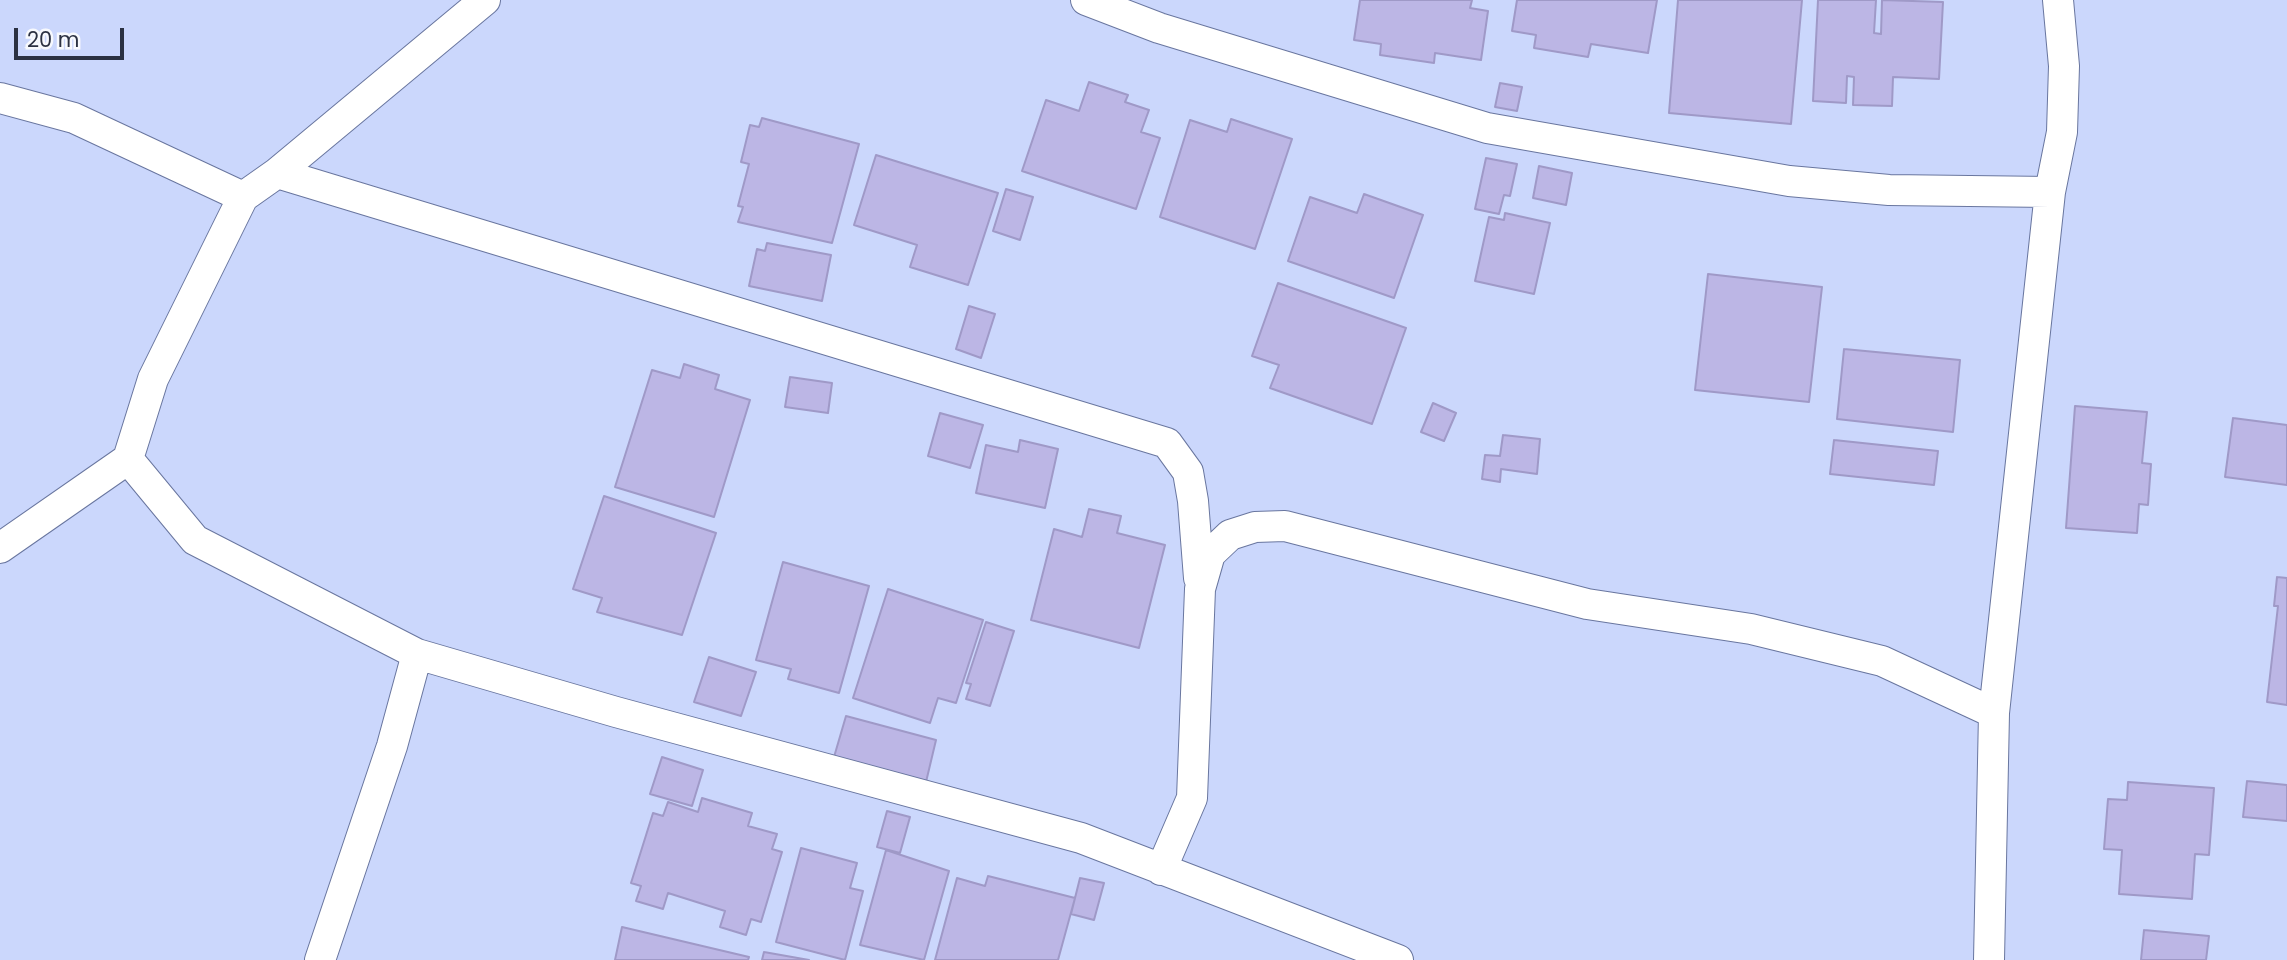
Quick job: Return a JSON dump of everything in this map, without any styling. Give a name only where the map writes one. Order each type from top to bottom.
[{"type":"street","points":[[0,548],[128,459],[153,379],[243,197],[277,173],[485,0]]},
{"type":"street","points":[[1086,0],[1158,28],[1487,128],[1789,181],[1889,190],[2050,192]]},
{"type":"street","points":[[1989,960],[1994,713],[2050,192],[2062,132],[2064,66],[2058,0]]},
{"type":"street","points":[[0,98],[75,118],[243,197]]},
{"type":"street","points":[[277,173],[1167,443],[1188,472],[1194,501],[1200,589],[1192,798],[1161,870]]},
{"type":"street","points":[[128,459],[195,540],[416,654],[629,716],[1081,838],[1398,960]]},
{"type":"street","points":[[1200,589],[1210,554],[1230,535],[1255,527],[1285,526],[1587,604],[1751,629],[1882,661],[1994,713]]},
{"type":"street","points":[[320,960],[392,746],[416,654]]},
{"type":"building","points":[[1360,0],[1472,0],[1470,8],[1488,11],[1481,60],[1435,53],[1434,63],[1380,55],[1381,44],[1354,40]]},
{"type":"building","points":[[1517,0],[1657,0],[1648,53],[1591,44],[1588,57],[1534,48],[1536,35],[1512,31]]},
{"type":"building","points":[[1678,0],[1802,0],[1791,124],[1669,113]]},
{"type":"building","points":[[1818,0],[1876,0],[1874,33],[1881,34],[1882,0],[1943,2],[1939,79],[1893,77],[1892,106],[1853,105],[1854,77],[1847,76],[1846,103],[1813,101]]},
{"type":"building","points":[[1089,82],[1128,95],[1125,102],[1149,110],[1141,132],[1160,138],[1136,209],[1022,171],[1046,100],[1079,111]]},
{"type":"building","points":[[1500,83],[1522,87],[1517,111],[1495,107]]},
{"type":"building","points":[[762,118],[859,144],[832,243],[738,222],[743,207],[738,206],[749,164],[741,162],[750,125],[759,127]]},
{"type":"building","points":[[1231,119],[1292,139],[1255,249],[1160,217],[1190,120],[1227,132]]},
{"type":"building","points":[[876,155],[998,193],[968,285],[910,267],[917,245],[854,225]]},
{"type":"building","points":[[1486,158],[1517,164],[1510,196],[1504,195],[1499,214],[1475,209]]},
{"type":"building","points":[[1539,166],[1572,173],[1566,205],[1533,198]]},
{"type":"building","points":[[1006,189],[1033,197],[1020,240],[993,231]]},
{"type":"building","points":[[1364,194],[1423,215],[1394,298],[1288,261],[1310,197],[1357,213]]},
{"type":"building","points":[[1505,213],[1550,223],[1534,294],[1475,281],[1489,217],[1504,220]]},
{"type":"building","points":[[767,243],[831,255],[822,301],[749,286],[757,249],[765,251]]},
{"type":"building","points":[[1708,274],[1822,287],[1809,402],[1695,390]]},
{"type":"building","points":[[1278,283],[1406,328],[1372,424],[1270,388],[1279,365],[1252,356]]},
{"type":"building","points":[[969,306],[995,314],[981,358],[956,349]]},
{"type":"building","points":[[1844,349],[1960,360],[1953,432],[1837,419]]},
{"type":"building","points":[[684,364],[719,375],[715,389],[750,400],[714,517],[615,487],[652,370],[680,378]]},
{"type":"building","points":[[790,377],[832,383],[828,413],[785,407]]},
{"type":"building","points":[[1433,403],[1456,413],[1444,441],[1421,432]]},
{"type":"building","points":[[2075,406],[2147,412],[2142,463],[2151,464],[2148,505],[2139,504],[2137,533],[2066,528]]},
{"type":"building","points":[[940,413],[983,425],[970,468],[928,456]]},
{"type":"building","points":[[2233,418],[2287,425],[2287,485],[2225,477]]},
{"type":"building","points":[[1503,435],[1540,439],[1537,474],[1501,469],[1500,482],[1482,479],[1485,455],[1500,456]]},
{"type":"building","points":[[1020,440],[1058,449],[1045,508],[976,493],[986,445],[1018,452]]},
{"type":"building","points":[[1834,440],[1938,451],[1934,485],[1830,474]]},
{"type":"building","points":[[604,496],[716,533],[682,635],[597,612],[602,598],[573,589]]},
{"type":"building","points":[[1089,509],[1121,516],[1117,533],[1165,545],[1139,648],[1031,620],[1054,529],[1082,537]]},
{"type":"building","points":[[783,562],[869,586],[839,693],[788,679],[791,669],[756,660]]},
{"type":"building","points":[[2277,577],[2287,578],[2287,705],[2267,702],[2278,606],[2274,606]]},
{"type":"building","points":[[888,589],[983,620],[956,703],[938,698],[930,723],[853,698]]},
{"type":"building","points":[[986,622],[1014,631],[990,706],[966,699],[971,684],[966,683]]},
{"type":"building","points":[[709,657],[756,672],[741,716],[694,702]]},
{"type":"building","points":[[846,716],[936,740],[926,782],[834,757]]},
{"type":"building","points":[[662,757],[703,770],[692,806],[650,794]]},
{"type":"building","points":[[2247,781],[2287,785],[2287,821],[2243,817]]},
{"type":"building","points":[[2128,782],[2214,788],[2209,855],[2195,854],[2192,899],[2119,894],[2122,850],[2104,849],[2108,799],[2127,800]]},
{"type":"building","points":[[702,798],[752,813],[748,826],[777,834],[772,849],[782,852],[761,922],[751,919],[746,935],[720,927],[725,911],[668,893],[663,909],[636,901],[641,886],[631,883],[653,813],[663,816],[668,802],[698,812]]},
{"type":"building","points":[[887,811],[910,817],[900,853],[877,847]]},
{"type":"building","points":[[801,848],[857,863],[850,888],[863,891],[845,960],[776,942]]},
{"type":"building","points":[[886,850],[949,871],[924,960],[860,945]]},
{"type":"building","points":[[988,876],[1075,898],[1058,960],[935,960],[957,878],[985,886]]},
{"type":"building","points":[[1080,878],[1104,883],[1094,920],[1071,914]]},
{"type":"building","points":[[622,927],[749,957],[748,960],[615,960]]},
{"type":"building","points":[[2144,930],[2209,936],[2206,960],[2141,960]]},
{"type":"building","points":[[764,952],[809,960],[762,960]]}]
